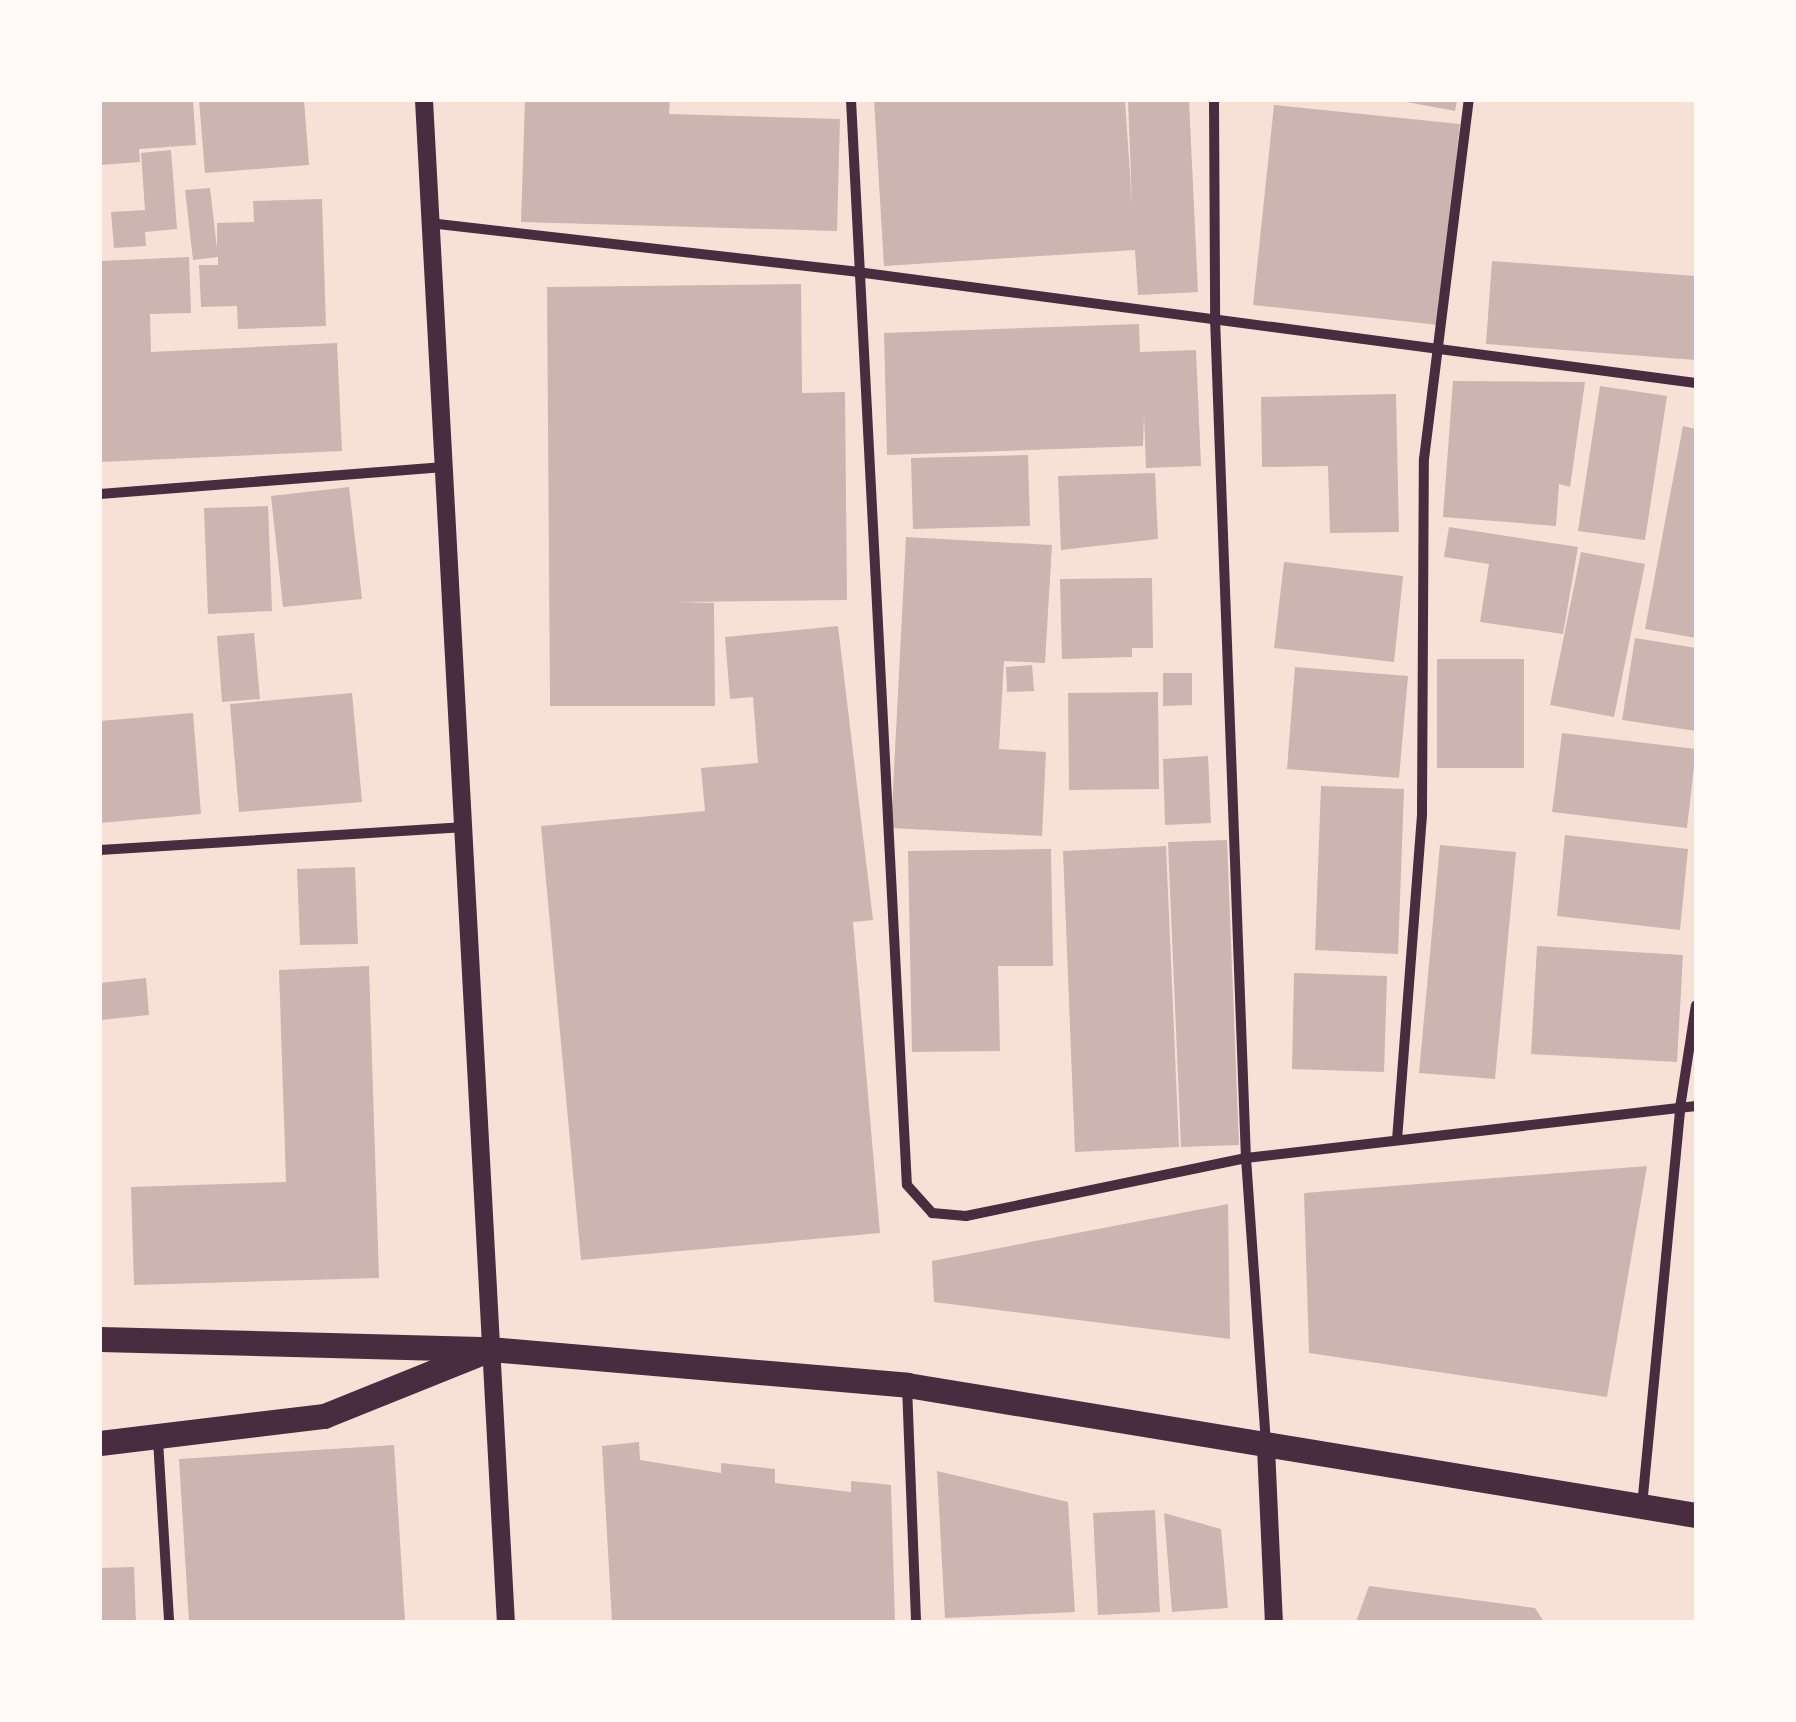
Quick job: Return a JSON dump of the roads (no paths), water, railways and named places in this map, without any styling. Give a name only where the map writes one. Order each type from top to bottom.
[{"type":"main road","points":[[100,1340],[490,1349],[907,1385],[1266,1448],[1696,1515]]},
{"type":"main road","points":[[100,1443],[158,1440],[324,1416],[490,1349]]},
{"type":"street","points":[[424,100],[506,1622]]},
{"type":"street","points":[[851,100],[907,1185],[932,1213],[966,1216],[1246,1158],[1696,1106]]},
{"type":"street","points":[[1214,100],[1215,318],[1246,1158],[1274,1622]]},
{"type":"street","points":[[1397,1140],[1422,813],[1424,459],[1469,100]]},
{"type":"street","points":[[430,224],[857,272],[1696,383]]},
{"type":"street","points":[[100,494],[441,468]]},
{"type":"street","points":[[100,850],[465,827]]},
{"type":"street","points":[[1642,1506],[1680,1108],[1696,1006]]},
{"type":"street","points":[[907,1385],[916,1622]]},
{"type":"street","points":[[158,1440],[169,1622]]}]
